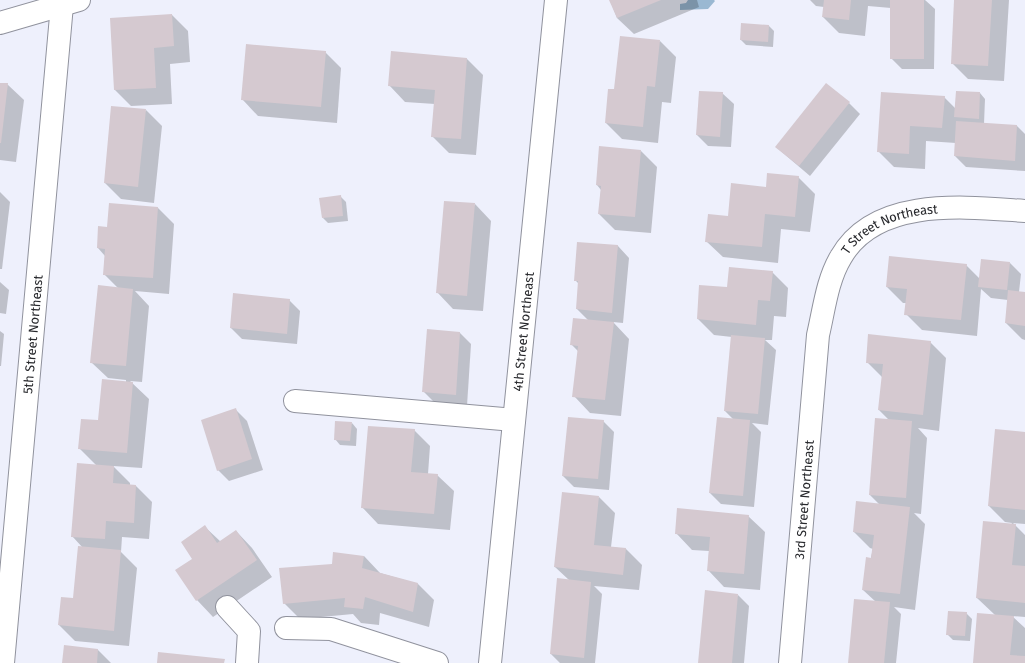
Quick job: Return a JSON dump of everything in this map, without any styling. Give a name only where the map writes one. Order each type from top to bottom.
[{"type":"street","name":"4th Street Northeast","points":[[490,663],[556,0]]},
{"type":"street","points":[[0,23],[70,3]]},
{"type":"street","name":"5th Street Northeast","points":[[3,663],[70,3]]},
{"type":"street","name":"T Street Northeast","points":[[818,335],[829,286],[840,257],[853,240],[869,227],[888,217],[913,211],[948,208],[1025,211]]},
{"type":"street","name":"3rd Street Northeast","points":[[790,663],[818,335]]},
{"type":"street","points":[[295,401],[514,420]]},
{"type":"street","points":[[227,607],[249,631],[247,663]]},
{"type":"street","points":[[286,628],[331,629],[437,663]]},
{"type":"water","points":[[688,0],[715,1],[708,9],[680,10],[680,4],[686,3]]},
{"type":"building","points":[[609,0],[661,0],[617,18]]},
{"type":"building","points":[[824,0],[851,0],[849,20],[822,17]]},
{"type":"building","points":[[890,0],[924,0],[924,59],[890,59]]},
{"type":"building","points":[[954,0],[992,0],[988,66],[951,64]]},
{"type":"building","points":[[172,14],[174,46],[154,48],[156,88],[114,90],[110,18]]},
{"type":"building","points":[[741,23],[769,25],[768,42],[740,40]]},
{"type":"building","points":[[620,36],[660,40],[655,87],[647,86],[643,127],[605,123],[608,89],[614,89]]},
{"type":"building","points":[[246,44],[326,51],[321,107],[241,100]]},
{"type":"building","points":[[391,51],[467,58],[461,139],[431,137],[435,90],[388,86]]},
{"type":"building","points":[[0,83],[8,83],[1,143],[0,143]]},
{"type":"building","points":[[826,83],[850,102],[799,166],[775,147]]},
{"type":"building","points":[[699,91],[723,92],[720,137],[696,135]]},
{"type":"building","points":[[956,91],[980,92],[979,119],[954,117]]},
{"type":"building","points":[[881,92],[945,96],[942,128],[910,126],[909,154],[877,152]]},
{"type":"building","points":[[111,106],[146,109],[138,187],[104,183]]},
{"type":"building","points":[[956,121],[1017,125],[1015,161],[954,156]]},
{"type":"building","points":[[599,146],[641,150],[635,217],[598,214],[601,186],[596,185]]},
{"type":"building","points":[[767,173],[799,176],[795,217],[765,214],[762,247],[705,242],[708,214],[728,216],[731,183],[766,187]]},
{"type":"building","points":[[341,195],[343,216],[322,218],[319,198]]},
{"type":"building","points":[[444,201],[475,203],[467,296],[436,293]]},
{"type":"building","points":[[109,203],[158,207],[153,278],[103,275],[105,249],[97,248],[98,226],[107,227]]},
{"type":"building","points":[[577,242],[618,245],[612,313],[576,309],[578,281],[574,281]]},
{"type":"building","points":[[889,256],[967,264],[961,320],[904,315],[907,289],[886,287]]},
{"type":"building","points":[[981,259],[1010,262],[1007,290],[978,287]]},
{"type":"building","points":[[729,267],[773,271],[770,301],[758,300],[756,325],[697,319],[699,285],[727,287]]},
{"type":"building","points":[[98,285],[133,289],[126,366],[90,363]]},
{"type":"building","points":[[1008,290],[1025,292],[1025,326],[1005,323]]},
{"type":"building","points":[[233,293],[290,299],[287,334],[230,328]]},
{"type":"building","points":[[573,318],[614,322],[605,400],[572,397],[578,346],[570,345]]},
{"type":"building","points":[[427,329],[460,332],[456,395],[422,392]]},
{"type":"building","points":[[868,334],[931,341],[923,415],[878,410],[883,364],[866,363]]},
{"type":"building","points":[[731,335],[765,338],[758,414],[724,411]]},
{"type":"building","points":[[102,379],[133,382],[127,453],[78,449],[81,419],[98,420]]},
{"type":"building","points":[[236,408],[252,459],[217,471],[201,420]]},
{"type":"building","points":[[568,417],[604,420],[598,479],[562,476]]},
{"type":"building","points":[[717,417],[750,420],[743,496],[709,493]]},
{"type":"building","points":[[875,418],[912,421],[906,498],[869,495]]},
{"type":"building","points":[[335,421],[352,422],[350,441],[334,440]]},
{"type":"building","points":[[368,426],[415,429],[411,472],[438,474],[434,514],[361,508]]},
{"type":"building","points":[[995,429],[1025,432],[1025,510],[988,506]]},
{"type":"building","points":[[77,463],[114,466],[113,483],[136,485],[134,523],[106,521],[105,539],[71,537]]},
{"type":"building","points":[[562,492],[599,496],[594,545],[626,548],[623,575],[554,567]]},
{"type":"building","points":[[856,501],[910,507],[900,594],[862,590],[866,557],[871,558],[874,535],[853,532]]},
{"type":"building","points":[[677,508],[749,515],[744,574],[707,571],[710,537],[675,534]]},
{"type":"building","points":[[983,521],[1016,524],[1012,565],[1025,566],[1025,603],[976,598]]},
{"type":"building","points":[[205,525],[217,543],[236,530],[257,560],[196,601],[175,570],[192,559],[181,542]]},
{"type":"building","points":[[78,546],[121,550],[114,631],[58,625],[61,597],[73,598]]},
{"type":"building","points":[[333,552],[364,556],[362,568],[418,583],[413,612],[365,597],[363,609],[344,607],[345,598],[283,604],[279,568],[332,564]]},
{"type":"building","points":[[557,578],[591,582],[584,658],[550,654]]},
{"type":"building","points":[[705,590],[738,594],[732,663],[698,663]]},
{"type":"building","points":[[854,599],[890,602],[884,663],[848,663]]},
{"type":"building","points":[[948,611],[967,612],[965,636],[946,635]]},
{"type":"building","points":[[977,613],[1014,616],[1010,655],[1025,656],[1025,663],[973,663]]},
{"type":"building","points":[[64,645],[98,649],[97,663],[62,663]]},
{"type":"building","points":[[158,652],[225,659],[224,663],[157,663]]}]
